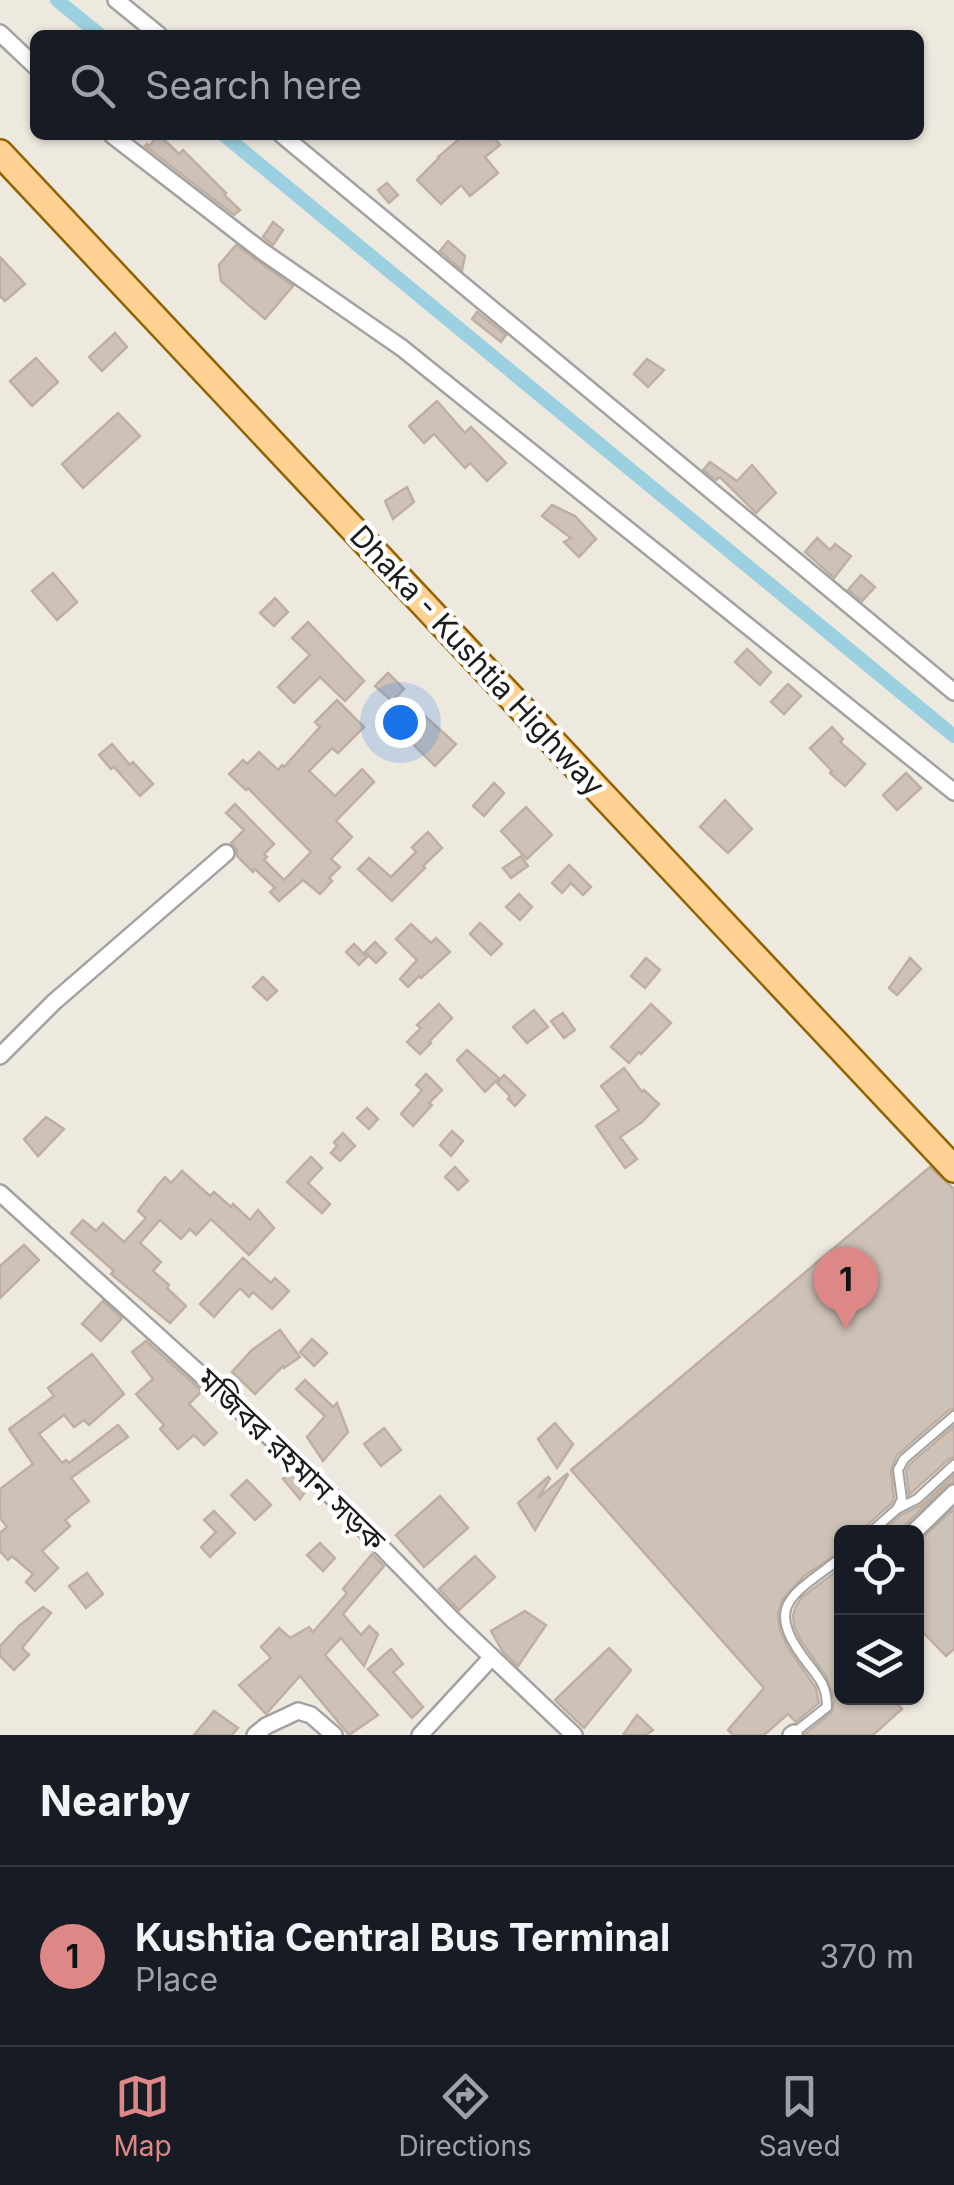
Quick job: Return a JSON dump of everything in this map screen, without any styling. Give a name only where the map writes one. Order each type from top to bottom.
[{"type":"main road","name":"Dhaka - Kushtia Highway","points":[[0,153],[954,1169]]},
{"type":"street","points":[[116,0],[154,30]]},
{"type":"street","points":[[0,33],[30,61]]},
{"type":"street","points":[[119,140],[262,250],[402,348],[954,792]]},
{"type":"street","points":[[288,140],[954,692]]},
{"type":"street","points":[[0,1056],[54,1002],[226,853]]},
{"type":"street","name":"মজিবর রহমান সড়ক","points":[[0,1193],[305,1468],[453,1620],[574,1735]]},
{"type":"street","points":[[921,1525],[954,1493]]},
{"type":"street","points":[[420,1735],[492,1657]]},
{"type":"street","points":[[256,1735],[298,1710],[311,1715],[334,1735]]},
{"type":"lane","points":[[897,1509],[902,1499],[898,1470],[904,1459],[954,1416]]},
{"type":"lane","points":[[879,1525],[897,1509],[917,1499],[954,1465]]},
{"type":"lane","points":[[792,1734],[826,1707],[827,1693],[792,1643],[784,1623],[785,1608],[798,1592],[834,1563]]},
{"type":"building","points":[[154,140],[164,140],[179,154],[183,150],[240,210],[234,215],[145,146]]},
{"type":"building","points":[[458,140],[496,140],[500,145],[485,157],[498,173],[470,196],[461,185],[441,204],[417,180]]},
{"type":"building","points":[[387,183],[398,195],[389,203],[378,190]]},
{"type":"building","points":[[273,222],[283,230],[273,245],[263,237]]},
{"type":"building","points":[[448,241],[465,256],[462,270],[440,251]]},
{"type":"building","points":[[236,245],[293,286],[265,319],[221,281],[219,265]]},
{"type":"building","points":[[0,257],[25,284],[5,301],[0,296]]},
{"type":"building","points":[[477,312],[506,335],[501,342],[472,319]]},
{"type":"building","points":[[115,333],[127,347],[102,371],[89,357]]},
{"type":"building","points":[[36,358],[58,382],[32,406],[10,381]]},
{"type":"building","points":[[647,359],[664,370],[648,387],[634,374]]},
{"type":"building","points":[[437,401],[465,433],[471,427],[506,463],[487,481],[470,463],[465,468],[434,434],[424,443],[409,426]]},
{"type":"building","points":[[118,413],[140,436],[83,488],[62,464]]},
{"type":"building","points":[[710,462],[737,481],[752,465],[776,493],[756,513],[720,477],[716,480],[703,470]]},
{"type":"building","points":[[407,487],[414,502],[393,519],[385,501]]},
{"type":"building","points":[[552,505],[575,516],[596,539],[579,557],[564,542],[571,538],[542,516]]},
{"type":"building","points":[[817,538],[830,550],[835,544],[851,556],[834,578],[805,552]]},
{"type":"building","points":[[53,573],[77,602],[57,620],[32,591]]},
{"type":"building","points":[[861,575],[875,587],[862,601],[848,590]]},
{"type":"building","points":[[275,598],[288,612],[274,626],[260,613]]},
{"type":"building","points":[[308,622],[364,681],[345,701],[320,677],[294,703],[278,687],[310,655],[292,638]]},
{"type":"building","points":[[747,649],[771,672],[760,685],[735,662]]},
{"type":"building","points":[[388,673],[404,689],[392,701],[375,686]]},
{"type":"building","points":[[788,684],[801,696],[784,714],[771,702]]},
{"type":"building","points":[[337,700],[364,727],[338,753],[332,748],[309,771],[335,796],[362,769],[374,782],[336,821],[352,837],[331,859],[340,867],[329,878],[332,881],[320,894],[303,880],[279,901],[270,892],[275,888],[237,856],[231,843],[244,830],[226,813],[235,804],[274,844],[264,854],[264,860],[284,880],[311,852],[229,774],[243,760],[247,764],[259,752],[278,770],[284,767],[320,727],[315,722]]},
{"type":"building","points":[[417,709],[456,744],[435,766],[398,729]]},
{"type":"building","points":[[832,727],[843,739],[840,742],[865,764],[845,786],[810,748]]},
{"type":"building","points":[[112,744],[153,784],[140,796],[99,755]]},
{"type":"building","points":[[906,773],[921,788],[897,810],[883,795]]},
{"type":"building","points":[[494,783],[504,793],[484,816],[473,806]]},
{"type":"building","points":[[725,800],[752,829],[728,853],[700,827]]},
{"type":"building","points":[[526,807],[552,835],[527,859],[501,831]]},
{"type":"building","points":[[428,832],[442,848],[392,901],[358,869],[369,858],[391,877],[416,852],[412,847]]},
{"type":"building","points":[[521,856],[528,866],[511,878],[503,868]]},
{"type":"building","points":[[569,865],[591,887],[583,895],[571,883],[562,893],[552,883]]},
{"type":"building","points":[[519,894],[532,907],[520,920],[506,907]]},
{"type":"building","points":[[480,923],[502,944],[491,955],[470,934]]},
{"type":"building","points":[[411,924],[431,943],[436,938],[450,952],[408,987],[400,979],[417,960],[396,939]]},
{"type":"building","points":[[375,942],[386,953],[376,963],[365,952]]},
{"type":"building","points":[[354,944],[367,957],[359,965],[346,952]]},
{"type":"building","points":[[646,958],[660,970],[645,988],[631,976]]},
{"type":"building","points":[[910,958],[921,969],[897,995],[889,988]]},
{"type":"building","points":[[263,977],[277,991],[267,1000],[253,987]]},
{"type":"building","points":[[439,1004],[452,1018],[420,1054],[407,1042],[421,1028],[417,1025]]},
{"type":"building","points":[[651,1004],[671,1023],[629,1063],[611,1047]]},
{"type":"building","points":[[534,1010],[548,1027],[527,1043],[513,1027]]},
{"type":"building","points":[[563,1013],[575,1030],[564,1038],[551,1021]]},
{"type":"building","points":[[467,1050],[499,1078],[485,1092],[457,1060]]},
{"type":"building","points":[[624,1068],[642,1092],[659,1104],[620,1137],[637,1159],[625,1168],[596,1126],[619,1110],[601,1086]]},
{"type":"building","points":[[426,1074],[442,1090],[413,1126],[401,1114],[422,1090],[416,1085]]},
{"type":"building","points":[[504,1075],[525,1095],[515,1106],[497,1083]]},
{"type":"building","points":[[367,1108],[378,1119],[369,1129],[357,1118]]},
{"type":"building","points":[[46,1117],[64,1129],[38,1156],[24,1139]]},
{"type":"building","points":[[452,1131],[463,1141],[451,1156],[440,1145]]},
{"type":"building","points":[[343,1133],[355,1146],[340,1161],[331,1153],[337,1146],[334,1142]]},
{"type":"building","points":[[311,1157],[322,1168],[308,1183],[330,1204],[322,1213],[287,1182]]},
{"type":"building","points":[[455,1167],[468,1181],[458,1190],[445,1177]]},
{"type":"building","points":[[930,1167],[954,1189],[954,1409],[897,1455],[891,1470],[891,1504],[867,1525],[834,1525],[834,1555],[804,1576],[782,1600],[778,1614],[780,1630],[816,1688],[819,1703],[796,1722],[788,1714],[764,1735],[733,1735],[728,1730],[764,1688],[571,1470]]},
{"type":"building","points":[[182,1171],[210,1196],[214,1192],[250,1220],[258,1210],[274,1228],[249,1255],[211,1219],[196,1235],[190,1229],[181,1239],[160,1220],[140,1243],[161,1262],[153,1271],[186,1306],[170,1323],[111,1274],[114,1271],[71,1233],[83,1220],[96,1231],[103,1223],[124,1242],[146,1218],[138,1211],[158,1185],[165,1177],[171,1183]]},
{"type":"building","points":[[24,1245],[39,1260],[0,1298],[0,1266]]},
{"type":"building","points":[[243,1258],[271,1283],[275,1278],[289,1291],[272,1309],[253,1292],[249,1297],[240,1288],[214,1317],[200,1304]]},
{"type":"building","points":[[103,1301],[122,1318],[101,1341],[82,1324]]},
{"type":"building","points":[[280,1330],[300,1357],[283,1366],[255,1394],[232,1372],[252,1350]]},
{"type":"building","points":[[312,1339],[327,1353],[314,1366],[300,1352]]},
{"type":"building","points":[[146,1341],[202,1391],[189,1404],[217,1433],[204,1445],[194,1435],[178,1449],[160,1429],[164,1425],[136,1394],[153,1379],[132,1352]]},
{"type":"building","points":[[92,1354],[124,1394],[89,1425],[84,1420],[74,1427],[64,1415],[39,1434],[62,1463],[69,1463],[118,1425],[128,1437],[71,1478],[89,1501],[65,1520],[70,1526],[42,1551],[58,1568],[35,1591],[26,1582],[33,1574],[0,1551],[0,1533],[7,1527],[0,1518],[0,1489],[33,1464],[9,1429],[54,1396],[48,1388]]},
{"type":"building","points":[[305,1380],[333,1407],[337,1403],[348,1432],[323,1461],[307,1437],[325,1416],[296,1389]]},
{"type":"building","points":[[555,1423],[573,1444],[557,1468],[538,1439]]},
{"type":"building","points":[[954,1426],[954,1458],[909,1495],[906,1471],[910,1464]]},
{"type":"building","points":[[384,1428],[401,1450],[381,1466],[364,1444]]},
{"type":"building","points":[[291,1472],[308,1488],[300,1499],[283,1479]]},
{"type":"building","points":[[567,1474],[535,1530],[518,1503],[548,1477],[538,1498]]},
{"type":"building","points":[[954,1475],[954,1482],[946,1485],[906,1525],[890,1525],[922,1505]]},
{"type":"building","points":[[247,1480],[271,1505],[255,1520],[231,1495]]},
{"type":"building","points":[[440,1496],[468,1528],[424,1567],[396,1535]]},
{"type":"building","points":[[954,1509],[954,1649],[946,1656],[924,1633],[924,1536]]},
{"type":"building","points":[[214,1511],[235,1533],[210,1557],[201,1547],[216,1532],[204,1520]]},
{"type":"building","points":[[320,1543],[335,1558],[323,1571],[307,1555]]},
{"type":"building","points":[[372,1554],[384,1566],[343,1614],[361,1635],[369,1626],[378,1634],[364,1666],[341,1638],[325,1655],[378,1715],[349,1735],[300,1676],[266,1714],[239,1685],[271,1658],[261,1647],[279,1628],[290,1638],[309,1627],[313,1632],[347,1593],[343,1589]]},
{"type":"building","points":[[475,1556],[495,1577],[459,1610],[439,1589]]},
{"type":"building","points":[[87,1573],[103,1594],[86,1608],[69,1586]]},
{"type":"building","points":[[834,1573],[834,1699],[826,1676],[794,1626],[793,1615],[802,1597]]},
{"type":"building","points":[[43,1607],[51,1613],[22,1648],[29,1655],[14,1670],[0,1656],[0,1646]]},
{"type":"building","points":[[525,1611],[546,1625],[518,1666],[503,1652],[491,1631]]},
{"type":"building","points":[[609,1648],[631,1670],[584,1728],[555,1700]]},
{"type":"building","points":[[391,1649],[403,1664],[393,1672],[423,1707],[412,1718],[368,1669]]},
{"type":"building","points":[[834,1699],[834,1705],[898,1705],[902,1709],[873,1735],[805,1734],[832,1712]]},
{"type":"building","points":[[214,1711],[238,1728],[232,1735],[194,1735]]},
{"type":"building","points":[[637,1715],[653,1730],[646,1735],[623,1735]]},
{"type":"waterway","points":[[57,0],[94,30]]},
{"type":"waterway","points":[[230,140],[954,736]]},
{"type":"place","name":"Kushtia Central Bus Terminal","points":[[846,1329]]}]
